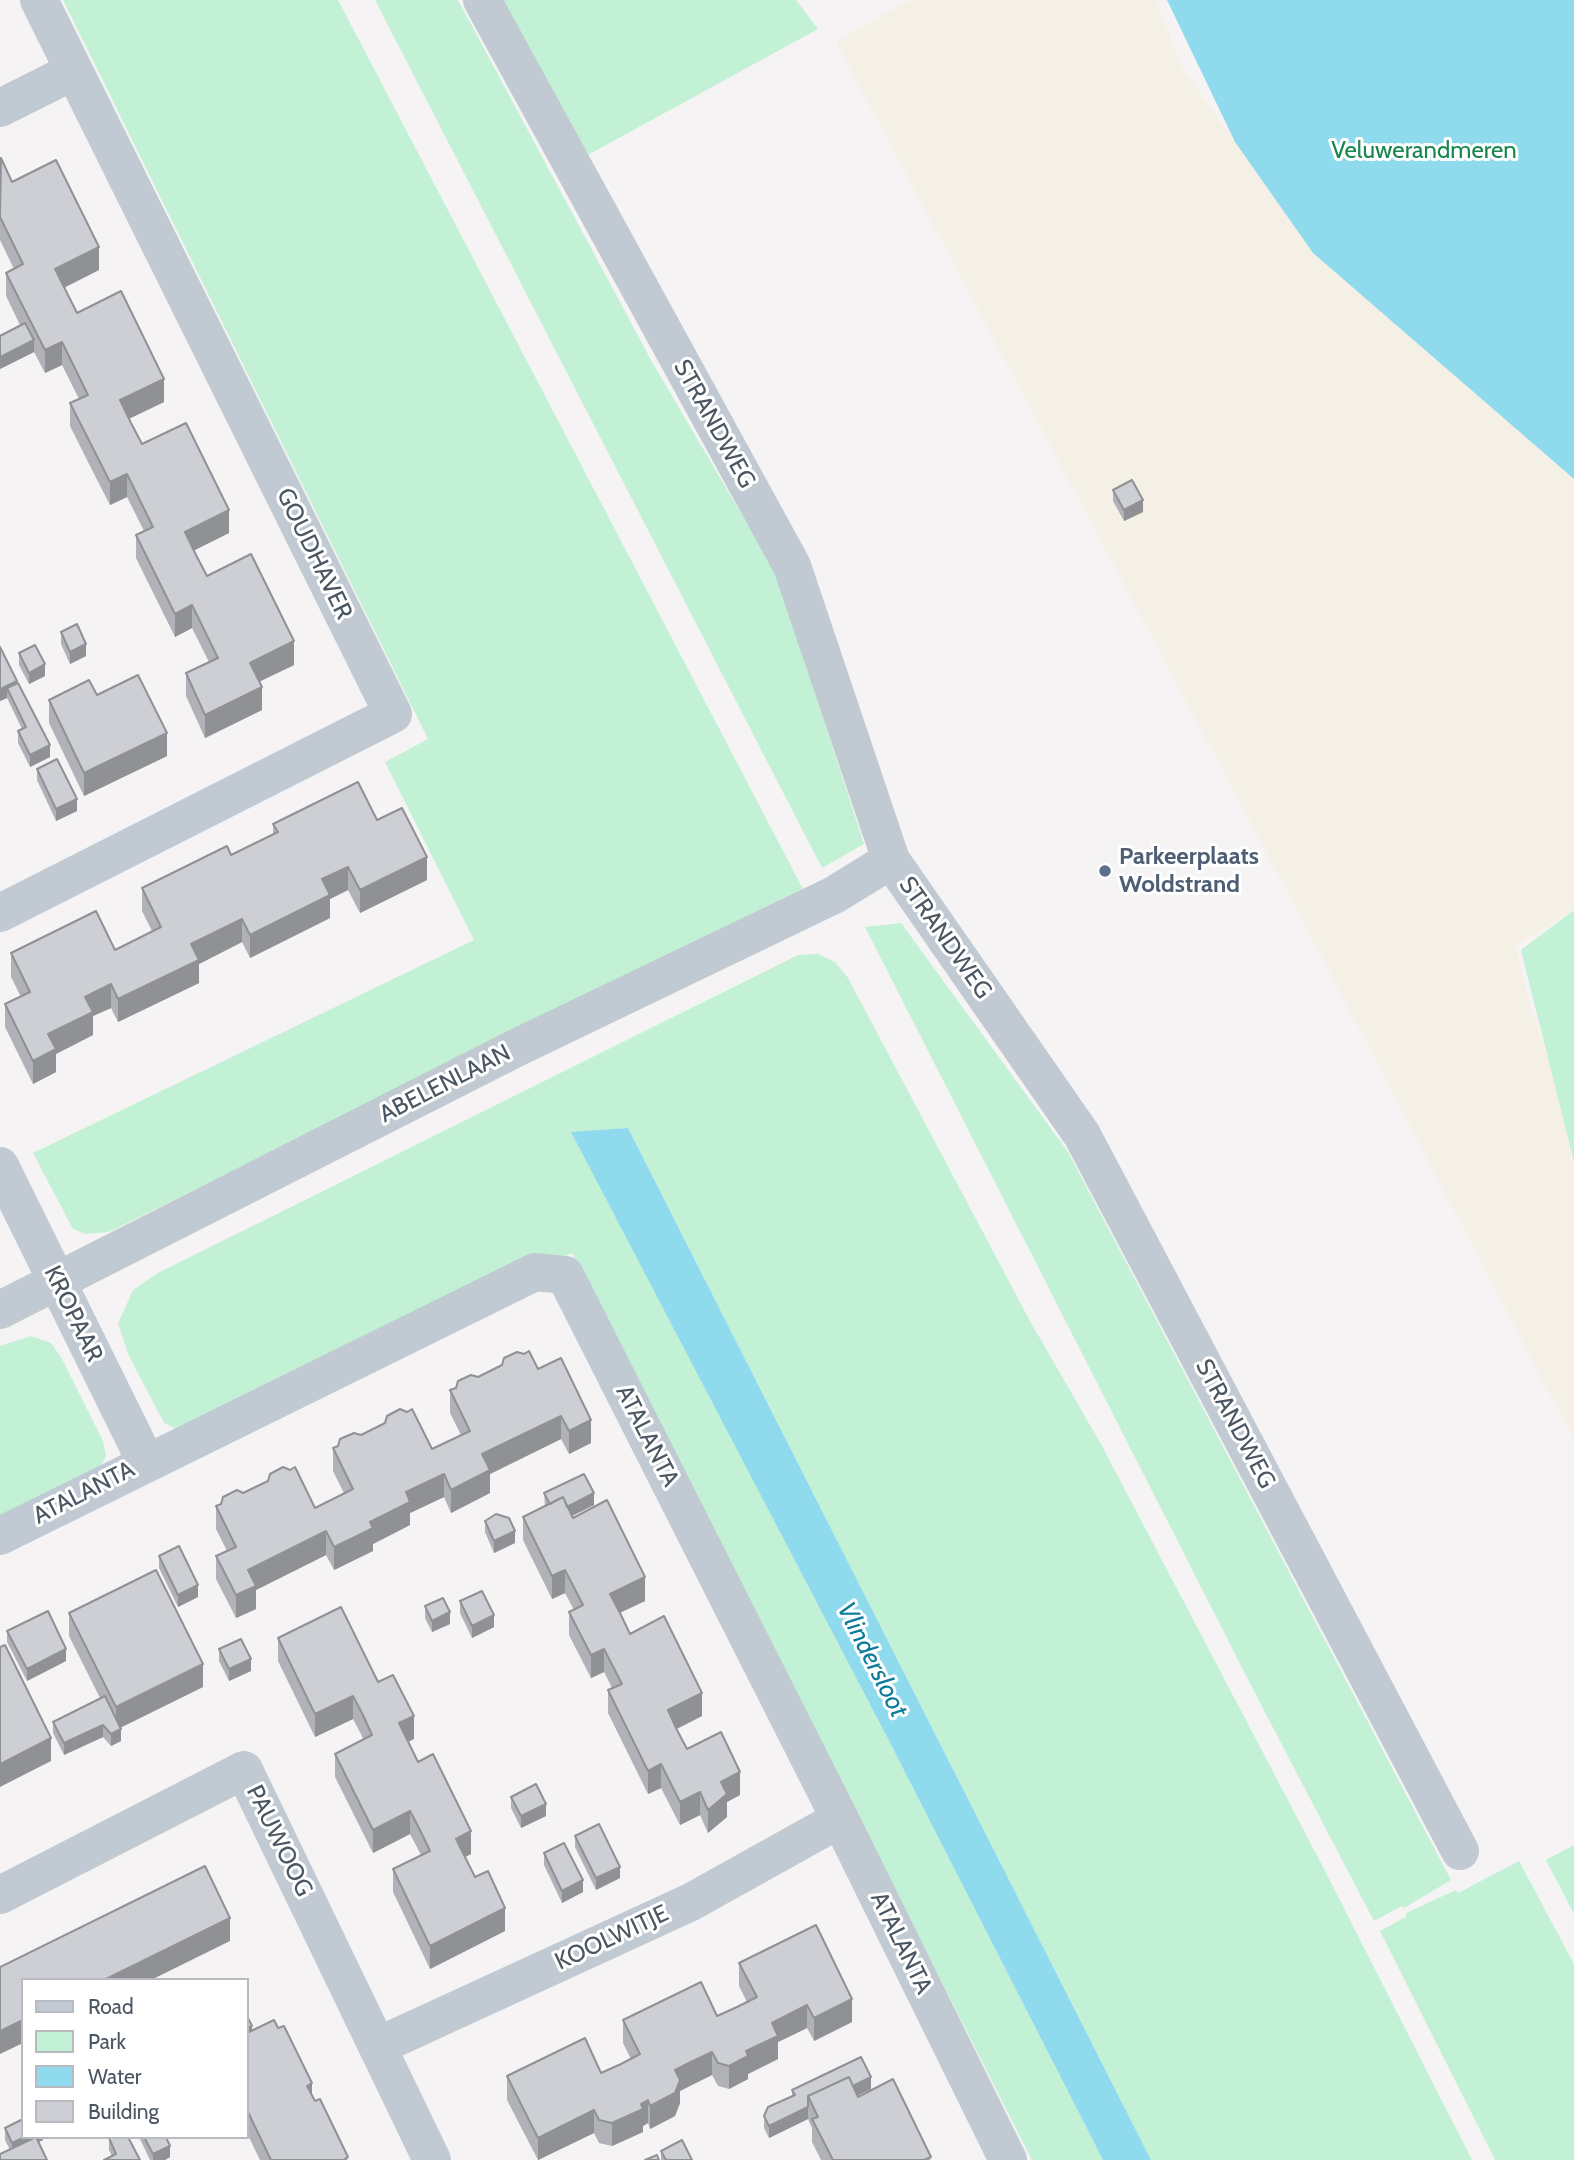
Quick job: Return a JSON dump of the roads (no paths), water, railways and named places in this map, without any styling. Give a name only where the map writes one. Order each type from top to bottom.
[{"type":"street","name":"GOUDHAVER","points":[[0,913],[393,715],[39,0]]},
{"type":"street","name":"STRANDWEG","points":[[482,0],[792,566],[891,860],[1082,1135],[1460,1851]]},
{"type":"street","points":[[0,108],[74,71]]},
{"type":"street","name":"ABELENLAAN","points":[[0,1310],[516,1048],[834,895],[891,860]]},
{"type":"street","name":"KROPAAR","points":[[0,1166],[146,1462]]},
{"type":"street","name":"ATALANTA","points":[[0,1536],[535,1272],[565,1275],[840,1818],[1007,2160]]},
{"type":"street","name":"PAUWOOG","points":[[0,1895],[244,1770],[432,2160]]},
{"type":"street","name":"KOOLWITJE","points":[[378,2046],[691,1902],[840,1818]]},
{"type":"water","name":"Veluwerandmeren","points":[[1167,0],[1574,0],[1574,479],[1313,253],[1235,142]]},
{"type":"water","name":"Vlindersloot","points":[[628,1128],[1151,2160],[1103,2160],[887,1737],[571,1132]]},
{"type":"place","name":"Parkeerplaats Woldstrand","points":[[1105,871]]}]
